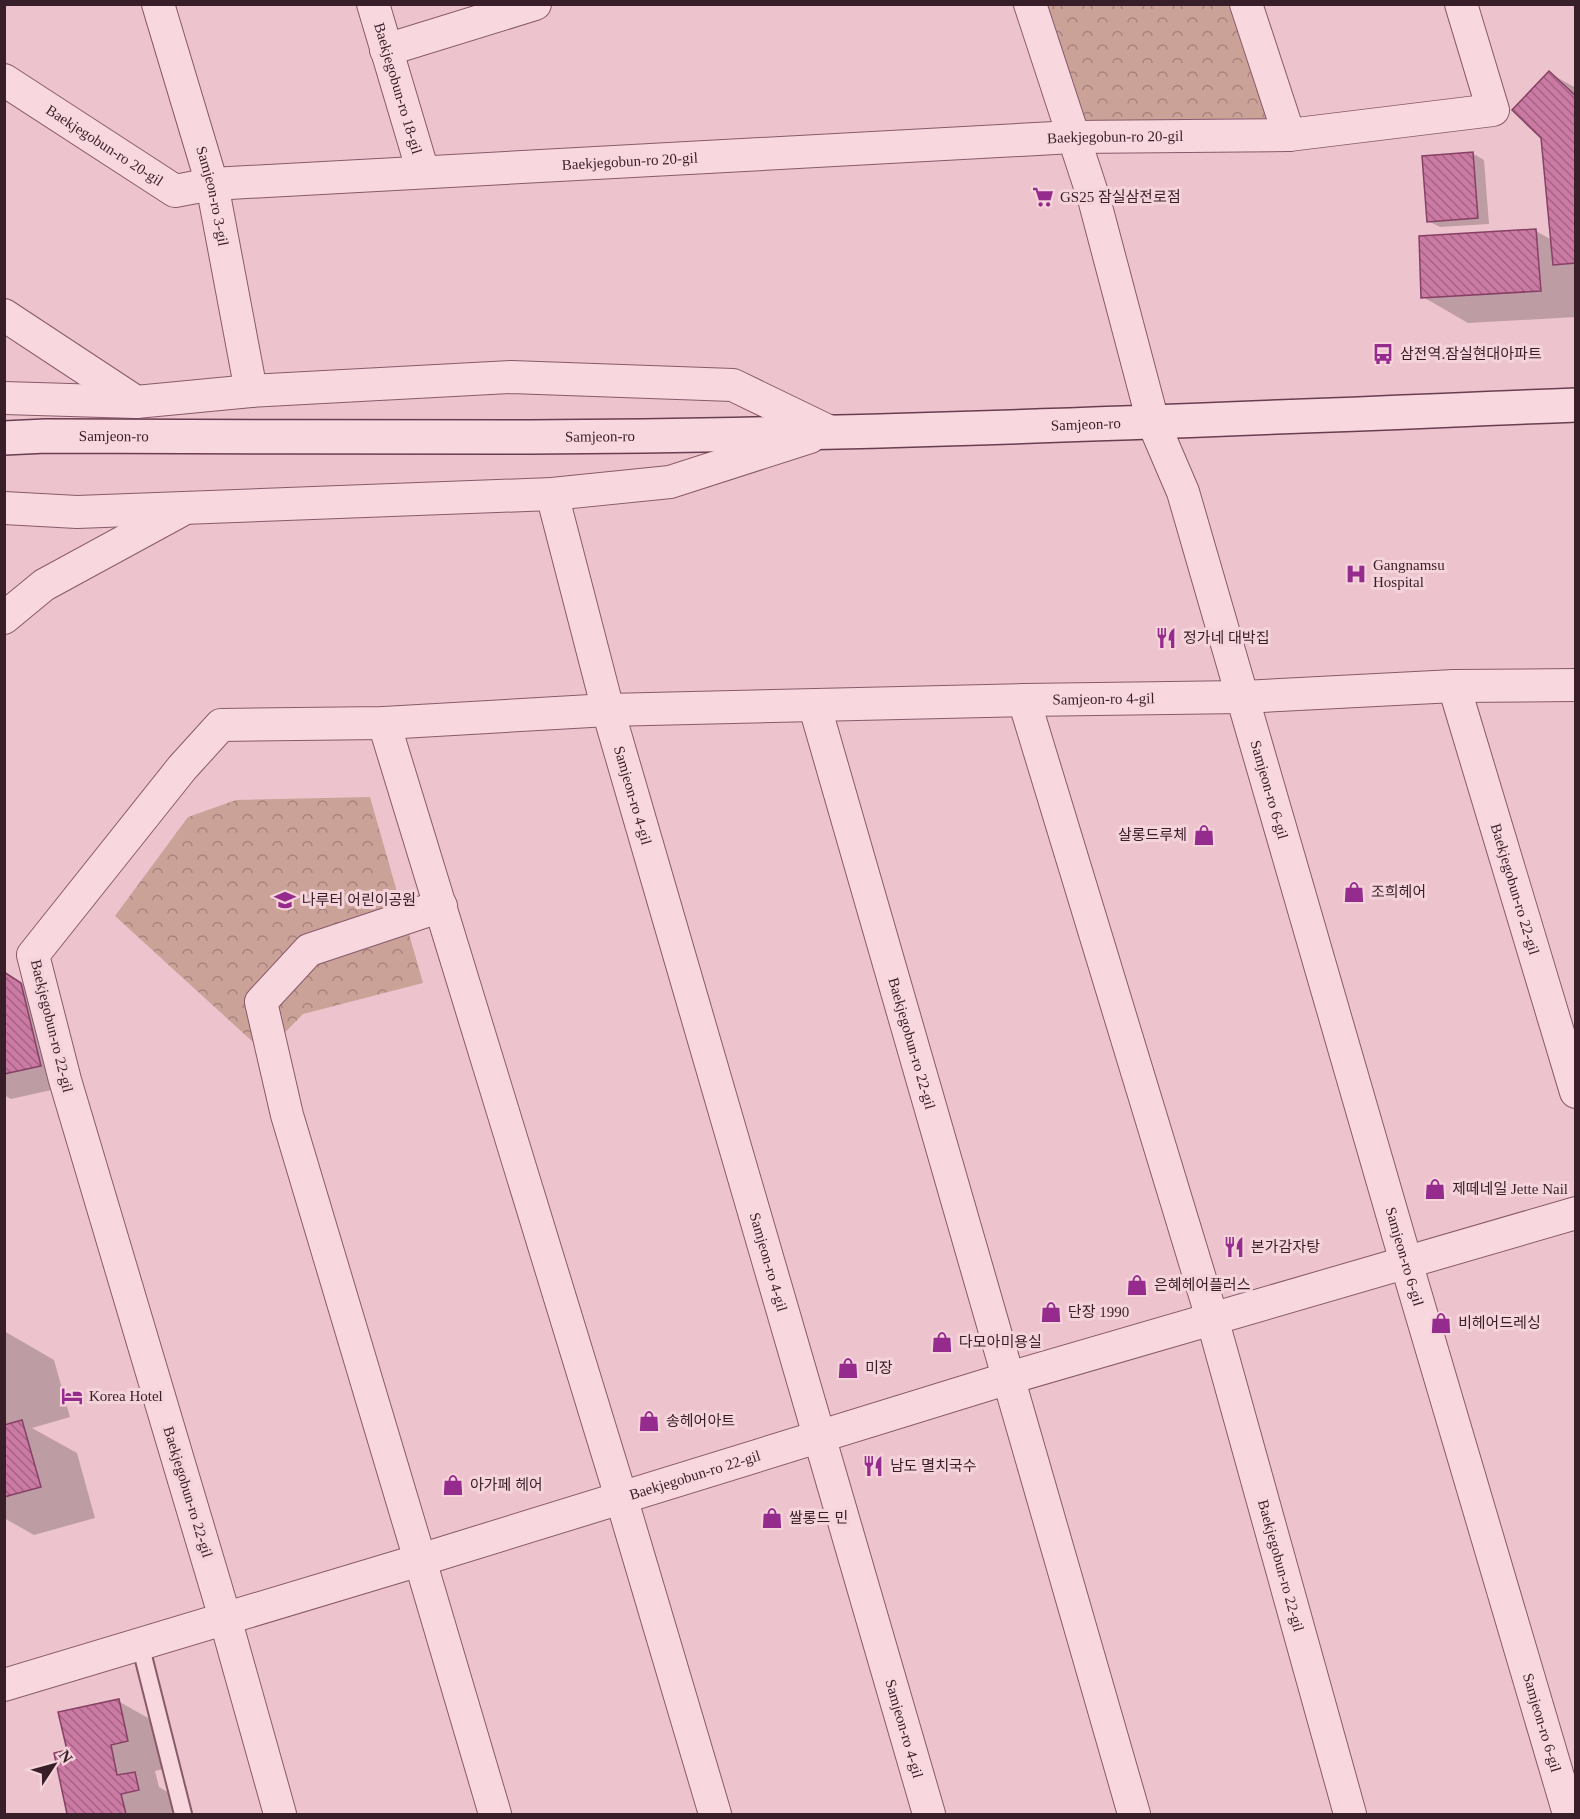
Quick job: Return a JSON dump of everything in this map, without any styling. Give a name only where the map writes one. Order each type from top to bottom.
[{"type":"main road","name":"Samjeon-ro","points":[[46,436],[532,437],[828,431],[1153,422],[1575,405]]},
{"type":"main road","points":[[4,430],[46,436]]},
{"type":"main road","points":[[4,438],[46,436]]},
{"type":"street","name":"Samjeon-ro 3-gil","points":[[158,4],[212,184],[251,391]]},
{"type":"street","name":"Baekjegobun-ro 18-gil","points":[[373,4],[423,172]]},
{"type":"street","points":[[386,50],[535,4]]},
{"type":"street","points":[[1030,4],[1094,200],[1153,422]]},
{"type":"street","points":[[1246,4],[1289,135]]},
{"type":"street","name":"Baekjegobun-ro 20-gil","points":[[4,80],[175,191],[212,184],[1073,137],[1289,135],[1493,110],[1461,4]]},
{"type":"street","points":[[4,315],[136,402]]},
{"type":"street","points":[[4,398],[136,402],[251,391],[511,377],[733,385],[828,431]]},
{"type":"street","name":"Samjeon-ro 6-gil","points":[[1153,422],[1183,492],[1569,1815]]},
{"type":"street","points":[[4,508],[77,512],[552,494],[670,482],[828,431]]},
{"type":"street","name":"Samjeon-ro 4-gil","points":[[552,494],[608,710],[929,1815]]},
{"type":"street","points":[[4,618],[44,585],[185,508]]},
{"type":"street","points":[[1242,697],[1454,686],[1575,686]]},
{"type":"street","name":"Baekjegobun-ro 22-gil","points":[[1454,686],[1575,1092]]},
{"type":"street","name":"Samjeon-ro 4-gil","points":[[384,723],[608,710],[1242,697]]},
{"type":"street","name":"Baekjegobun-ro 22-gil","points":[[1024,700],[1212,1318],[1350,1815]]},
{"type":"street","name":"Baekjegobun-ro 22-gil","points":[[815,706],[1134,1815]]},
{"type":"street","name":"Baekjegobun-ro 22-gil","points":[[280,1815],[225,1618],[65,1080],[33,955],[182,768],[221,725],[384,723],[621,1497],[714,1815]]},
{"type":"street","points":[[441,906],[309,950],[261,1002],[286,1115],[495,1815]]},
{"type":"street","name":"Baekjegobun-ro 22-gil","points":[[4,1685],[420,1560],[1009,1378],[1575,1213]]},
{"type":"lane","points":[[140,1644],[183,1815]]},
{"type":"green space","points":[[1030,5],[1246,5],[1289,135],[1073,137]]},
{"type":"green space","points":[[370,797],[423,983],[303,1014],[265,1053],[115,916],[188,817],[236,800]]},
{"type":"building","points":[[1549,71],[1576,96],[1576,263],[1553,265],[1541,138],[1512,110]]},
{"type":"building","points":[[1473,152],[1478,218],[1427,222],[1422,156]]},
{"type":"building","points":[[1536,229],[1541,291],[1421,298],[1419,236]]},
{"type":"building","points":[[4,972],[21,983],[41,1066],[4,1074]]},
{"type":"building","points":[[22,1420],[41,1487],[4,1497],[4,1425]]},
{"type":"building","points":[[119,1699],[128,1741],[111,1745],[117,1775],[135,1772],[139,1790],[121,1794],[126,1814],[67,1814],[54,1753],[67,1750],[58,1712]]},
{"type":"place","name":"GS25 잠실삼전로점","points":[[1043,197]]},
{"type":"place","name":"삼전역.잠실현대아파트","points":[[1383,354]]},
{"type":"place","name":"Gangnamsu Hospital","points":[[1356,574]]},
{"type":"place","name":"정가네 대박집","points":[[1166,638]]},
{"type":"place","name":"살롱드루체","points":[[1204,835]]},
{"type":"place","name":"조희헤어","points":[[1354,892]]},
{"type":"place","name":"나루터 어린이공원","points":[[285,900]]},
{"type":"place","name":"제떼네일 Jette Nail","points":[[1435,1189]]},
{"type":"place","name":"본가감자탕","points":[[1234,1247]]},
{"type":"place","name":"은혜헤어플러스","points":[[1137,1285]]},
{"type":"place","name":"단장 1990","points":[[1051,1312]]},
{"type":"place","name":"비헤어드레싱","points":[[1441,1323]]},
{"type":"place","name":"다모아미용실","points":[[942,1342]]},
{"type":"place","name":"미장","points":[[848,1368]]},
{"type":"place","name":"Korea Hotel","points":[[72,1396]]},
{"type":"place","name":"송헤어아트","points":[[649,1421]]},
{"type":"place","name":"남도 멸치국수","points":[[873,1466]]},
{"type":"place","name":"아가페 헤어","points":[[453,1485]]},
{"type":"place","name":"쌀롱드 민","points":[[772,1518]]}]
